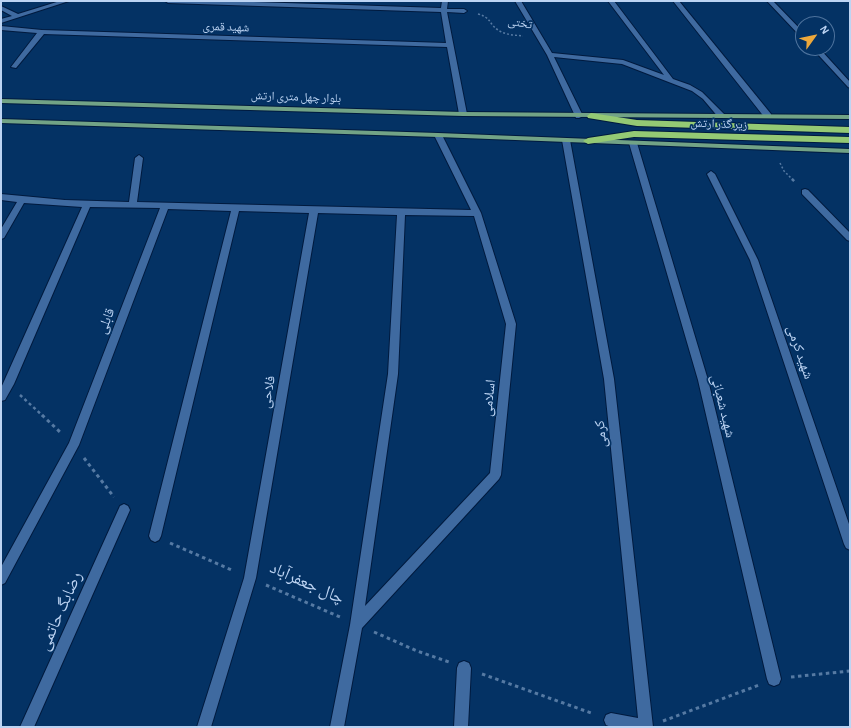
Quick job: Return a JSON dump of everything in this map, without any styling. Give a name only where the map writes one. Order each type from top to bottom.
[{"type":"highway","name":"زیر گذر ارتش","points":[[591,116],[637,124],[850,130]]},
{"type":"highway","name":"زیر گذر ارتش","points":[[588,141],[634,134],[850,140]]},
{"type":"main road","name":"بلوار چهل متری ارتش","points":[[1,101],[463,114],[850,117]]},
{"type":"main road","points":[[1,121],[438,135],[850,151]]},
{"type":"street","points":[[1,20],[66,1]]},
{"type":"street","points":[[168,1],[464,12]]},
{"type":"street","points":[[444,1],[444,12],[463,114]]},
{"type":"street","points":[[518,1],[550,55],[579,116]]},
{"type":"street","points":[[611,1],[671,80]]},
{"type":"street","points":[[676,1],[768,116]]},
{"type":"street","points":[[770,1],[795,28]]},
{"type":"street","points":[[1,8],[17,16]]},
{"type":"street","name":"شهید قمری","points":[[1,28],[42,32],[451,45]]},
{"type":"street","points":[[14,68],[42,32]]},
{"type":"street","points":[[550,55],[623,62],[686,85],[704,95],[722,116]]},
{"type":"street","points":[[822,56],[850,86]]},
{"type":"street","name":"اسلامی","points":[[356,624],[495,475],[511,324],[477,213],[438,135]]},
{"type":"street","name":"کرمی","points":[[566,140],[609,379],[646,727]]},
{"type":"street","name":"شهید شعبانی","points":[[634,143],[703,380],[774,679]]},
{"type":"street","points":[[133,205],[139,158]]},
{"type":"street","name":"شهید کرمی","points":[[711,174],[754,260],[850,544]]},
{"type":"street","points":[[805,192],[850,238]]},
{"type":"street","points":[[1,197],[22,200],[87,204],[477,213]]},
{"type":"street","points":[[1,236],[22,200]]},
{"type":"street","points":[[1,397],[9,384],[87,204]]},
{"type":"street","name":"قابلی","points":[[1,579],[74,445],[164,206]]},
{"type":"street","points":[[155,536],[236,208]]},
{"type":"street","name":"فلاحی","points":[[204,727],[250,578],[314,210]]},
{"type":"street","points":[[337,727],[356,624],[392,374],[401,212]]},
{"type":"street","name":"رضابگ حاتمی","points":[[27,727],[124,510]]},
{"type":"street","points":[[461,727],[464,668]]},
{"type":"street","points":[[611,720],[646,727]]},
{"type":"path","name":"تختی","points":[[464,12],[482,15],[491,20],[497,29],[508,34],[540,37]]},
{"type":"path","points":[[780,163],[784,171],[805,192]]},
{"type":"path","points":[[9,384],[74,445],[124,510]]},
{"type":"path","name":"چال جعفرآباد","points":[[155,536],[417,651],[611,720]]},
{"type":"path","points":[[660,722],[774,679],[850,671]]}]
